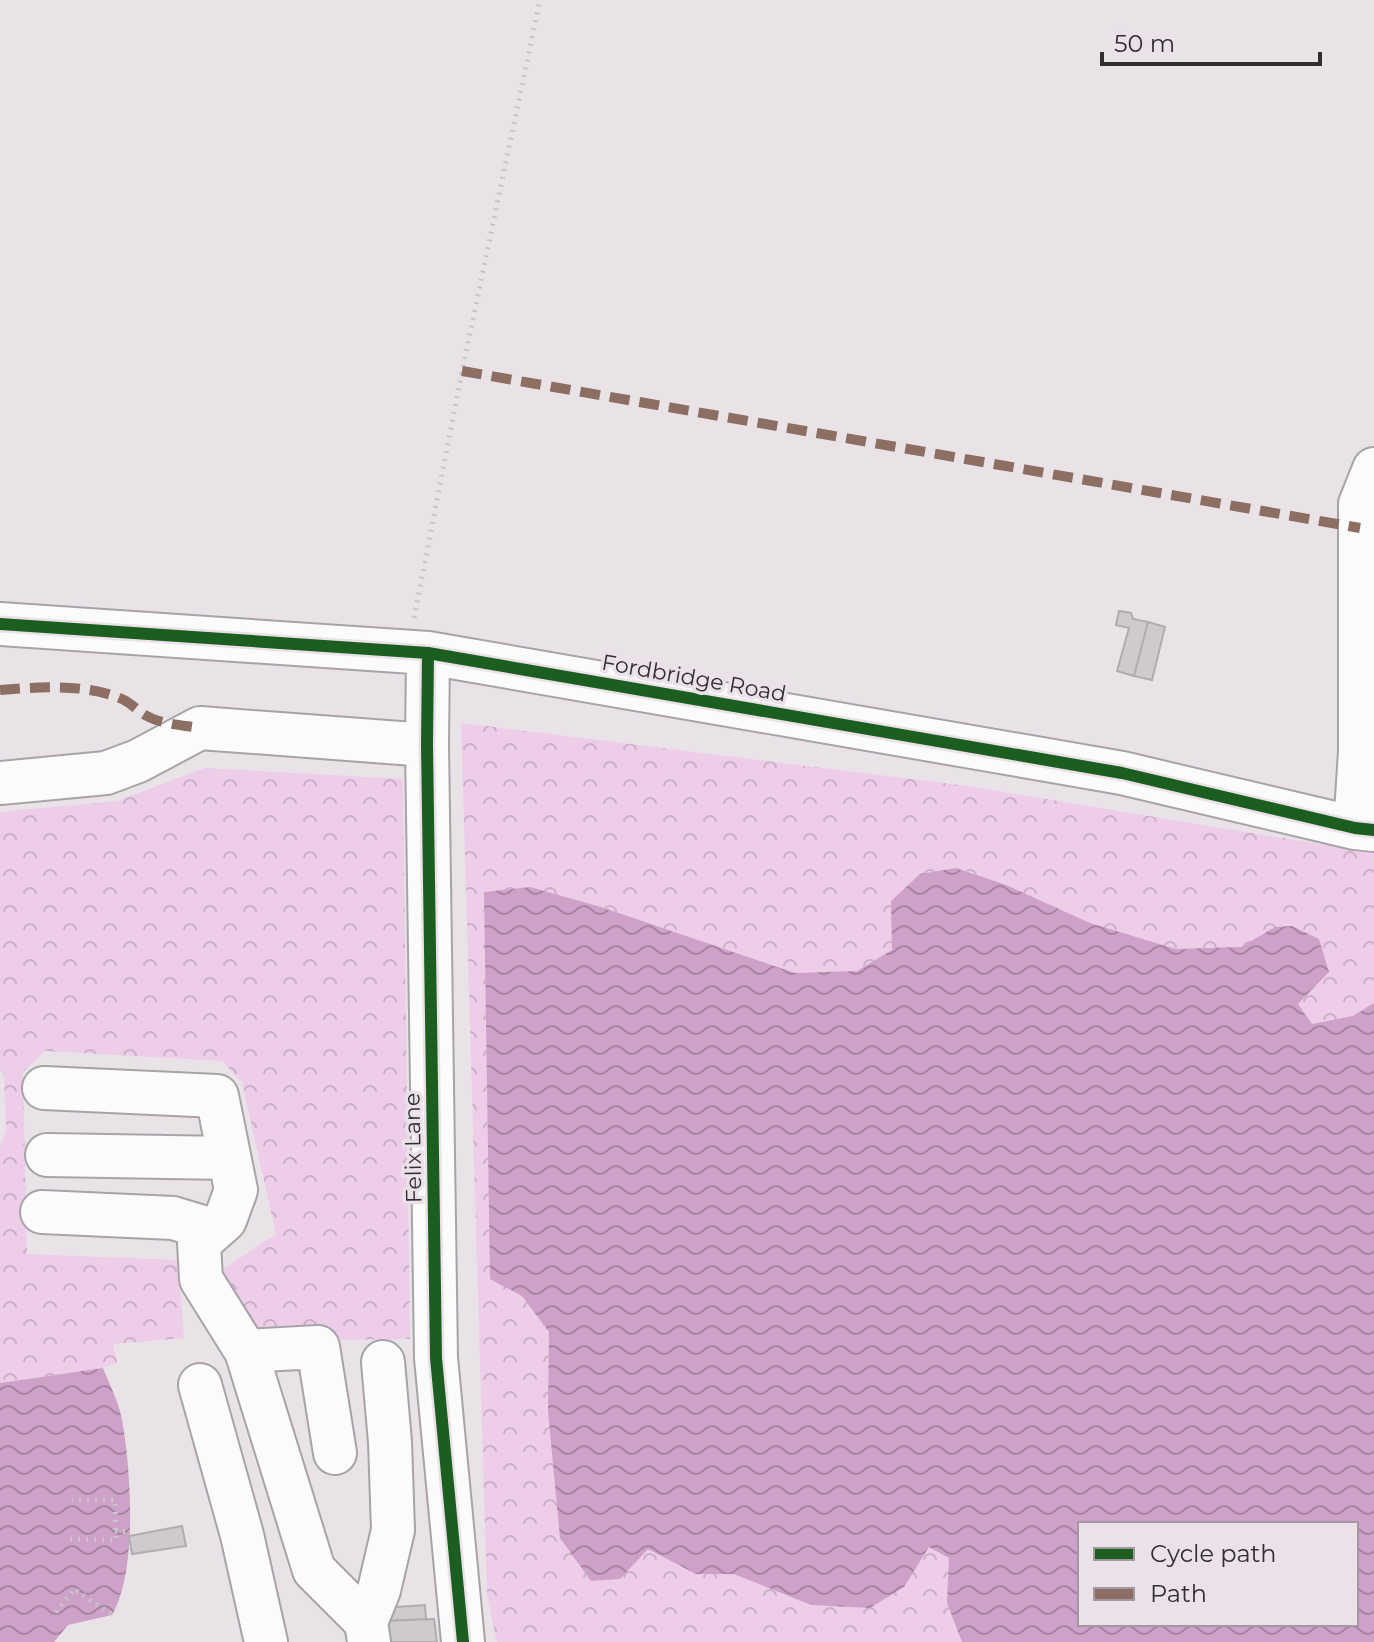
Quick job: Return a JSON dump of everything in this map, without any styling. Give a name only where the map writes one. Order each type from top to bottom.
[{"type":"street","points":[[1365,829],[1367,754],[1360,504],[1374,469]]},
{"type":"street","name":"Fordbridge Road","points":[[0,624],[419,652],[1122,773],[1365,829]]},
{"type":"street","name":"Felix Lane","points":[[419,652],[427,745],[436,1358],[463,1642]]},
{"type":"street","points":[[0,783],[106,773],[138,761],[200,728],[427,745]]},
{"type":"street","points":[[44,1088],[217,1096],[236,1190],[225,1220],[199,1243],[201,1279],[246,1351],[314,1570],[336,1592],[371,1618],[393,1530],[383,1362]]},
{"type":"street","points":[[47,1155],[142,1159],[228,1158]]},
{"type":"street","points":[[42,1212],[173,1218],[213,1230]]},
{"type":"street","points":[[246,1351],[318,1347],[335,1453]]},
{"type":"street","points":[[200,1385],[242,1535],[266,1642]]},
{"type":"path","points":[[419,652],[412,630],[462,371],[540,0]]},
{"type":"path","points":[[70,1539],[116,1540],[115,1500],[72,1500]]},
{"type":"path","points":[[115,1531],[129,1532]]},
{"type":"path","points":[[56,1612],[74,1589],[112,1615]]},
{"type":"green space","points":[[461,723],[968,786],[1374,853],[1374,1642],[497,1642],[487,1596]]},
{"type":"green space","points":[[205,768],[403,779],[410,1339],[254,1341],[211,1277],[276,1234],[242,1082],[222,1061],[45,1051],[23,1072],[27,1254],[178,1260],[184,1338],[113,1344],[117,1362],[103,1368],[0,1383],[0,1147],[6,1130],[4,1076],[0,1070],[0,812],[117,801]]},
{"type":"water","points":[[956,868],[1006,885],[1090,923],[1176,949],[1241,947],[1275,927],[1292,926],[1319,939],[1329,972],[1298,1004],[1312,1024],[1353,1016],[1374,1003],[1374,1642],[962,1642],[947,1603],[949,1558],[929,1547],[904,1587],[870,1608],[811,1605],[734,1574],[696,1574],[648,1549],[620,1579],[591,1581],[560,1538],[548,1411],[549,1332],[522,1296],[490,1279],[484,892],[530,887],[601,907],[795,973],[857,971],[892,950],[891,901],[920,874]]},
{"type":"water","points":[[103,1368],[121,1413],[128,1465],[129,1547],[120,1596],[112,1615],[68,1625],[54,1642],[0,1642],[0,1383]]},
{"type":"building","points":[[1119,611],[1131,613],[1133,619],[1148,622],[1134,676],[1117,671],[1129,628],[1116,625]]},
{"type":"building","points":[[1148,622],[1165,627],[1152,680],[1134,676]]},
{"type":"building","points":[[182,1526],[186,1546],[132,1554],[129,1536]]},
{"type":"building","points":[[425,1605],[426,1619],[383,1621],[382,1608]]},
{"type":"building","points":[[434,1619],[437,1642],[383,1642],[383,1621]]},
{"type":"marked path","points":[[462,371],[1360,528]]},
{"type":"marked path","points":[[0,690],[63,688],[95,691],[124,700],[157,720],[200,728]]},
{"type":"cycle path","points":[[0,624],[428,653],[1122,773],[1374,830]]},
{"type":"cycle path","points":[[428,653],[436,1358],[463,1642]]}]
